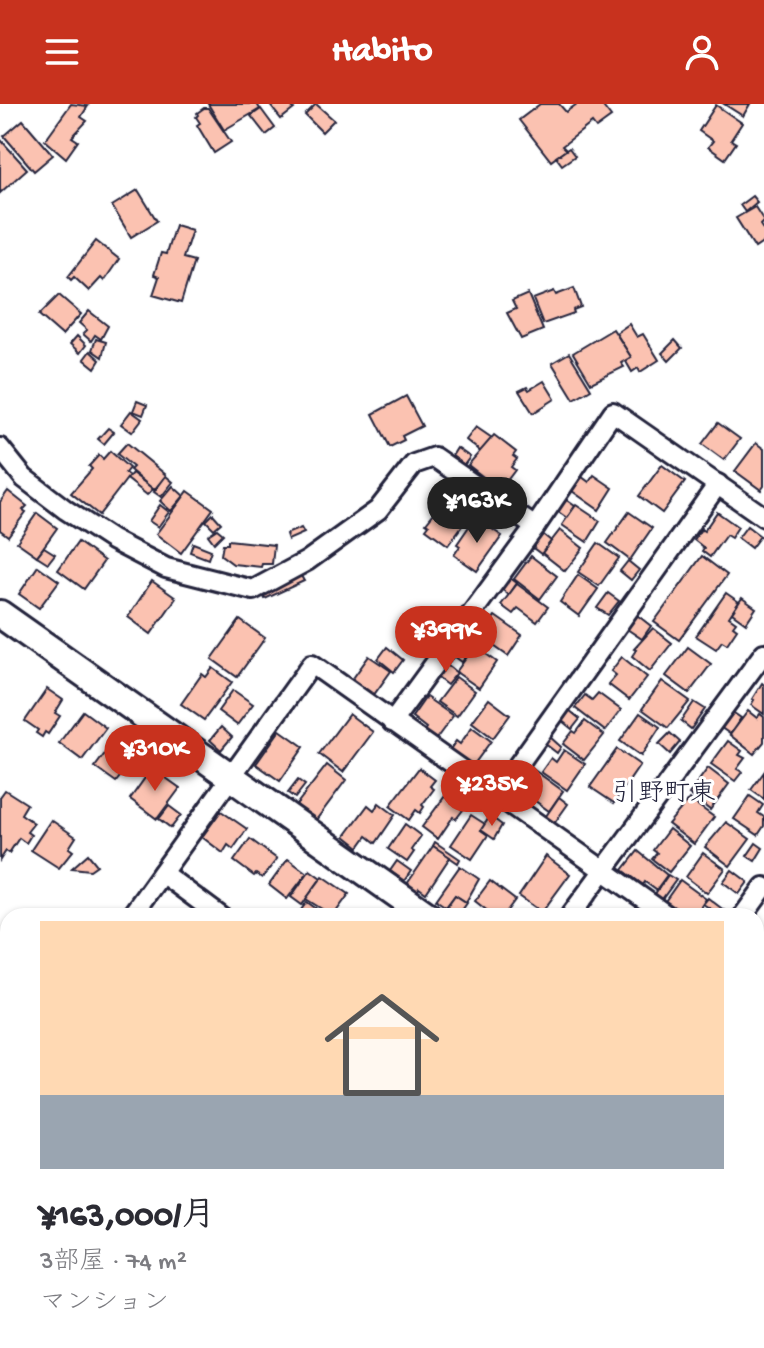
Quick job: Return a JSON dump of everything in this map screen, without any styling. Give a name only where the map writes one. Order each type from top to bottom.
[{"type":"street","points":[[392,722],[535,527],[613,412],[764,517]]},
{"type":"street","points":[[0,448],[24,478],[112,540],[166,568],[253,590],[307,561],[378,510],[414,464],[434,457],[535,527]]},
{"type":"street","points":[[496,796],[718,484]]},
{"type":"street","points":[[0,614],[417,908]]},
{"type":"street","points":[[576,908],[764,653]]},
{"type":"street","points":[[137,908],[312,664],[657,908]]},
{"type":"street","points":[[162,873],[209,908]]},
{"type":"street","points":[[749,908],[764,887]]},
{"type":"building","points":[[71,104],[88,106],[81,117],[87,121],[72,137],[78,141],[66,158],[45,140]]},
{"type":"building","points":[[208,104],[257,104],[260,109],[224,130]]},
{"type":"building","points":[[269,104],[294,104],[291,106],[294,109],[281,119]]},
{"type":"building","points":[[316,104],[334,120],[322,132],[305,115]]},
{"type":"building","points":[[540,104],[559,104],[566,112],[577,104],[601,104],[611,117],[596,128],[592,123],[562,146],[566,150],[551,161],[519,120]]},
{"type":"building","points":[[724,104],[750,104],[743,116]]},
{"type":"building","points":[[716,105],[742,123],[731,140],[736,143],[725,159],[708,147],[713,141],[699,131]]},
{"type":"building","points":[[208,108],[231,142],[214,153],[197,125],[200,123],[197,113]]},
{"type":"building","points":[[261,109],[275,128],[266,135],[251,116]]},
{"type":"building","points":[[23,120],[53,155],[34,171],[4,136]]},
{"type":"building","points":[[0,142],[27,169],[0,193]]},
{"type":"building","points":[[569,148],[575,156],[562,165],[556,157]]},
{"type":"building","points":[[138,190],[157,221],[131,237],[112,206]]},
{"type":"building","points":[[752,196],[757,202],[745,212],[740,205]]},
{"type":"building","points":[[755,207],[764,221],[760,225],[764,231],[764,242],[755,248],[736,218]]},
{"type":"building","points":[[175,225],[192,230],[183,258],[194,261],[181,303],[153,295],[159,277],[154,275],[161,253],[166,254]]},
{"type":"building","points":[[96,241],[119,259],[104,281],[101,278],[89,291],[74,277],[71,280],[68,277]]},
{"type":"building","points":[[574,288],[581,307],[573,310],[574,313],[543,324],[533,299]]},
{"type":"building","points":[[528,294],[543,330],[521,339],[507,313],[516,309],[512,301]]},
{"type":"building","points":[[59,295],[81,314],[62,335],[39,315]]},
{"type":"building","points":[[89,311],[108,326],[101,339],[95,335],[91,341],[83,334],[87,330],[79,323]]},
{"type":"building","points":[[629,324],[637,337],[643,334],[659,360],[640,372],[638,368],[632,372],[625,360],[631,357],[616,333]]},
{"type":"building","points":[[613,329],[631,357],[621,363],[624,367],[591,383],[573,353]]},
{"type":"building","points":[[77,336],[86,345],[80,353],[70,344]]},
{"type":"building","points":[[96,339],[106,342],[102,357],[92,350]]},
{"type":"building","points":[[675,340],[682,348],[669,361],[662,353]]},
{"type":"building","points":[[90,351],[100,360],[95,368],[84,359]]},
{"type":"building","points":[[569,353],[591,389],[574,399],[552,363]]},
{"type":"building","points":[[544,381],[555,399],[533,413],[519,391],[527,387],[529,390]]},
{"type":"building","points":[[406,396],[422,426],[402,436],[404,440],[390,447],[373,414]]},
{"type":"building","points":[[137,401],[147,405],[143,415],[133,411]]},
{"type":"building","points":[[131,411],[142,419],[132,432],[121,424]]},
{"type":"building","points":[[718,423],[740,439],[724,460],[702,444]]},
{"type":"building","points":[[476,427],[492,438],[481,452],[466,440]]},
{"type":"building","points":[[108,428],[114,432],[104,444],[98,439]]},
{"type":"building","points":[[494,435],[516,452],[513,456],[517,459],[511,467],[515,470],[500,490],[468,465]]},
{"type":"building","points":[[127,443],[166,475],[154,490],[130,470],[133,467],[117,454]]},
{"type":"building","points":[[756,443],[764,449],[764,486],[761,490],[735,471]]},
{"type":"building","points":[[457,448],[470,457],[464,465],[452,456]]},
{"type":"building","points":[[110,451],[129,468],[125,473],[129,476],[99,515],[71,493],[92,469],[89,466],[99,455],[103,459]]},
{"type":"building","points":[[662,465],[685,482],[662,513],[639,496]]},
{"type":"building","points":[[132,473],[153,489],[147,495],[127,479]]},
{"type":"building","points":[[594,475],[613,488],[599,510],[572,491],[582,477],[589,482]]},
{"type":"building","points":[[166,476],[173,482],[161,497],[154,492]]},
{"type":"building","points":[[173,486],[184,496],[171,511],[160,501]]},
{"type":"building","points":[[8,491],[27,506],[8,536],[0,530],[0,502]]},
{"type":"building","points":[[188,491],[213,509],[181,553],[156,534]]},
{"type":"building","points":[[468,499],[478,507],[471,518],[460,510]]},
{"type":"building","points":[[565,499],[575,506],[567,518],[557,511]]},
{"type":"building","points":[[445,503],[467,519],[448,545],[426,529],[429,525],[426,523]]},
{"type":"building","points":[[160,505],[169,512],[158,527],[149,521]]},
{"type":"building","points":[[576,505],[600,521],[587,542],[562,525]]},
{"type":"building","points":[[629,512],[652,528],[630,560],[607,543]]},
{"type":"building","points":[[717,512],[738,527],[731,538],[726,535],[710,557],[694,540]]},
{"type":"building","points":[[37,513],[57,528],[37,556],[17,542]]},
{"type":"building","points":[[213,514],[221,523],[214,529],[206,521]]},
{"type":"building","points":[[479,520],[502,536],[477,571],[454,555],[460,546],[457,544],[470,525],[474,527]]},
{"type":"building","points":[[747,526],[760,536],[751,548],[738,538]]},
{"type":"building","points":[[301,528],[304,533],[288,540],[286,534]]},
{"type":"building","points":[[217,529],[223,534],[214,543],[208,535]]},
{"type":"building","points":[[560,530],[583,548],[565,571],[542,553]]},
{"type":"building","points":[[540,532],[551,541],[541,554],[529,545]]},
{"type":"building","points":[[228,540],[274,545],[272,564],[262,564],[261,567],[233,564],[221,555],[223,544],[228,544]]},
{"type":"building","points":[[78,542],[104,561],[84,589],[58,570]]},
{"type":"building","points":[[193,543],[211,550],[208,559],[190,552]]},
{"type":"building","points":[[598,543],[619,558],[599,586],[578,572]]},
{"type":"building","points":[[44,547],[55,554],[48,563],[37,556]]},
{"type":"building","points":[[531,556],[557,576],[540,599],[514,579]]},
{"type":"building","points":[[702,556],[727,575],[679,640],[654,622]]},
{"type":"building","points":[[628,561],[639,570],[631,580],[620,571]]},
{"type":"building","points":[[38,566],[59,581],[39,608],[19,594]]},
{"type":"building","points":[[578,575],[598,589],[579,616],[560,602]]},
{"type":"building","points":[[301,576],[304,581],[265,599],[262,593]]},
{"type":"building","points":[[507,576],[517,583],[509,595],[499,587]]},
{"type":"building","points":[[152,581],[176,598],[151,634],[128,617]]},
{"type":"building","points":[[517,584],[548,607],[537,622],[518,608],[513,614],[501,605]]},
{"type":"building","points":[[608,593],[619,601],[608,615],[597,608]]},
{"type":"building","points":[[726,593],[739,602],[729,617],[736,622],[733,626],[737,629],[727,644],[722,641],[716,649],[696,636]]},
{"type":"building","points":[[742,598],[756,608],[746,623],[732,613]]},
{"type":"building","points":[[637,615],[651,626],[642,639],[627,629]]},
{"type":"building","points":[[495,616],[522,635],[508,656],[481,637]]},
{"type":"building","points":[[240,620],[265,638],[237,677],[212,659]]},
{"type":"building","points":[[653,628],[672,643],[650,671],[632,656],[634,649]]},
{"type":"building","points":[[461,640],[472,648],[462,662],[451,654]]},
{"type":"building","points":[[475,646],[497,662],[479,688],[456,672]]},
{"type":"building","points":[[387,647],[403,660],[394,672],[378,659]]},
{"type":"building","points":[[688,647],[711,664],[689,693],[666,676]]},
{"type":"building","points":[[369,656],[391,671],[373,696],[351,681]]},
{"type":"building","points":[[622,657],[647,677],[629,700],[608,684],[616,675],[611,671]]},
{"type":"building","points":[[444,663],[457,673],[447,685],[435,676]]},
{"type":"building","points":[[213,668],[232,682],[204,720],[181,704],[202,674],[206,677]]},
{"type":"building","points":[[456,677],[475,691],[457,716],[437,702]]},
{"type":"building","points":[[662,681],[690,701],[668,728],[642,709]]},
{"type":"building","points":[[762,683],[764,685],[764,714],[751,705]]},
{"type":"building","points":[[47,689],[63,700],[55,713],[60,716],[48,734],[45,732],[42,737],[25,721]]},
{"type":"building","points":[[233,690],[253,704],[237,725],[218,711]]},
{"type":"building","points":[[598,693],[621,710],[605,731],[575,708],[585,695],[592,700]]},
{"type":"building","points":[[426,697],[453,716],[436,739],[412,717]]},
{"type":"building","points":[[489,699],[510,715],[493,738],[472,722]]},
{"type":"building","points":[[694,702],[705,709],[691,729],[681,721]]},
{"type":"building","points":[[569,710],[580,719],[572,729],[561,720]]},
{"type":"building","points":[[83,711],[106,728],[82,760],[59,743]]},
{"type":"building","points":[[731,711],[741,718],[730,734],[720,727]]},
{"type":"building","points":[[748,711],[757,718],[760,714],[764,717],[764,742],[754,754],[730,735]]},
{"type":"building","points":[[640,713],[660,727],[641,756],[620,741]]},
{"type":"building","points":[[349,714],[373,732],[343,772],[319,754]]},
{"type":"building","points":[[585,721],[604,735],[584,760],[563,744]]},
{"type":"building","points":[[221,727],[232,737],[221,750],[210,740]]},
{"type":"building","points":[[472,727],[491,741],[469,771],[446,755],[456,741],[460,744]]},
{"type":"building","points":[[280,730],[304,747],[280,781],[256,764]]},
{"type":"building","points":[[670,733],[680,742],[670,754],[659,744]]},
{"type":"building","points":[[549,736],[561,747],[557,753],[544,743]]},
{"type":"building","points":[[115,740],[136,756],[116,782],[95,767]]},
{"type":"building","points":[[728,741],[742,751],[739,755],[745,758],[737,769],[742,772],[735,781],[711,764]]},
{"type":"building","points":[[617,749],[640,765],[614,803],[590,787]]},
{"type":"building","points":[[564,750],[585,764],[567,790],[541,772],[551,758],[556,762]]},
{"type":"building","points":[[327,765],[346,780],[316,820],[296,805]]},
{"type":"building","points":[[530,767],[563,791],[549,811],[516,787]]},
{"type":"building","points":[[152,768],[180,788],[157,819],[130,799]]},
{"type":"building","points":[[419,768],[435,780],[430,786],[434,789],[420,813],[416,810],[409,820],[390,806]]},
{"type":"building","points":[[708,768],[729,784],[710,810],[689,794]]},
{"type":"building","points":[[764,772],[764,799],[751,790]]},
{"type":"building","points":[[298,780],[305,785],[295,798],[288,793]]},
{"type":"building","points":[[5,790],[27,804],[21,814],[34,823],[27,832],[31,835],[26,843],[19,838],[0,860],[0,797]]},
{"type":"building","points":[[445,796],[463,810],[456,819],[453,817],[438,839],[422,827]]},
{"type":"building","points":[[750,796],[763,805],[758,813],[764,817],[764,826],[758,835],[734,819]]},
{"type":"building","points":[[559,797],[568,804],[551,828],[542,822]]},
{"type":"building","points":[[689,799],[714,817],[694,844],[668,824]]},
{"type":"building","points":[[379,803],[395,815],[376,843],[367,836],[359,847],[345,836],[368,805],[374,810]]},
{"type":"building","points":[[169,806],[181,815],[171,828],[159,819]]},
{"type":"building","points":[[221,811],[247,829],[233,849],[228,845],[223,853],[202,837]]},
{"type":"building","points":[[471,815],[485,824],[481,830],[488,835],[472,859],[451,845]]},
{"type":"building","points":[[490,816],[502,825],[494,839],[481,830]]},
{"type":"building","points":[[51,820],[76,837],[69,848],[73,851],[59,868],[31,850]]},
{"type":"building","points":[[726,822],[750,839],[730,866],[705,847]]},
{"type":"building","points":[[405,824],[421,836],[407,862],[388,849]]},
{"type":"building","points":[[669,829],[690,846],[669,872],[652,859],[657,853],[653,850]]},
{"type":"building","points":[[250,839],[277,859],[262,878],[256,874],[254,876],[234,861]]},
{"type":"building","points":[[435,842],[460,859],[458,863],[433,846]]},
{"type":"building","points":[[756,843],[763,848],[755,861],[747,856]]},
{"type":"building","points":[[433,846],[450,857],[426,893],[419,888],[417,892],[407,884]]},
{"type":"building","points":[[638,851],[667,875],[656,890],[645,882],[643,885],[623,870]]},
{"type":"building","points":[[703,853],[725,869],[707,893],[686,877]]},
{"type":"building","points":[[88,854],[97,865],[90,870],[72,868]]},
{"type":"building","points":[[546,856],[570,874],[545,908],[536,908],[519,896]]},
{"type":"building","points":[[288,859],[307,873],[287,899],[269,885]]},
{"type":"building","points":[[397,861],[411,871],[404,881],[390,871]]},
{"type":"building","points":[[460,866],[479,879],[466,902],[455,895],[446,907],[436,900]]},
{"type":"building","points":[[310,870],[321,878],[302,905],[291,897]]},
{"type":"building","points":[[732,870],[748,882],[739,894],[723,882]]},
{"type":"building","points":[[668,875],[676,880],[657,906],[650,901]]},
{"type":"building","points":[[323,876],[349,894],[339,908],[320,908],[306,899]]},
{"type":"building","points":[[680,880],[706,899],[700,908],[661,907]]},
{"type":"building","points":[[490,881],[515,900],[509,908],[484,908],[475,901]]},
{"type":"building","points":[[455,895],[467,903],[464,908],[446,908]]},
{"type":"building","points":[[708,898],[721,908],[709,908],[703,904]]},
{"type":"district","name":"引野町東","points":[[664,795]]}]
